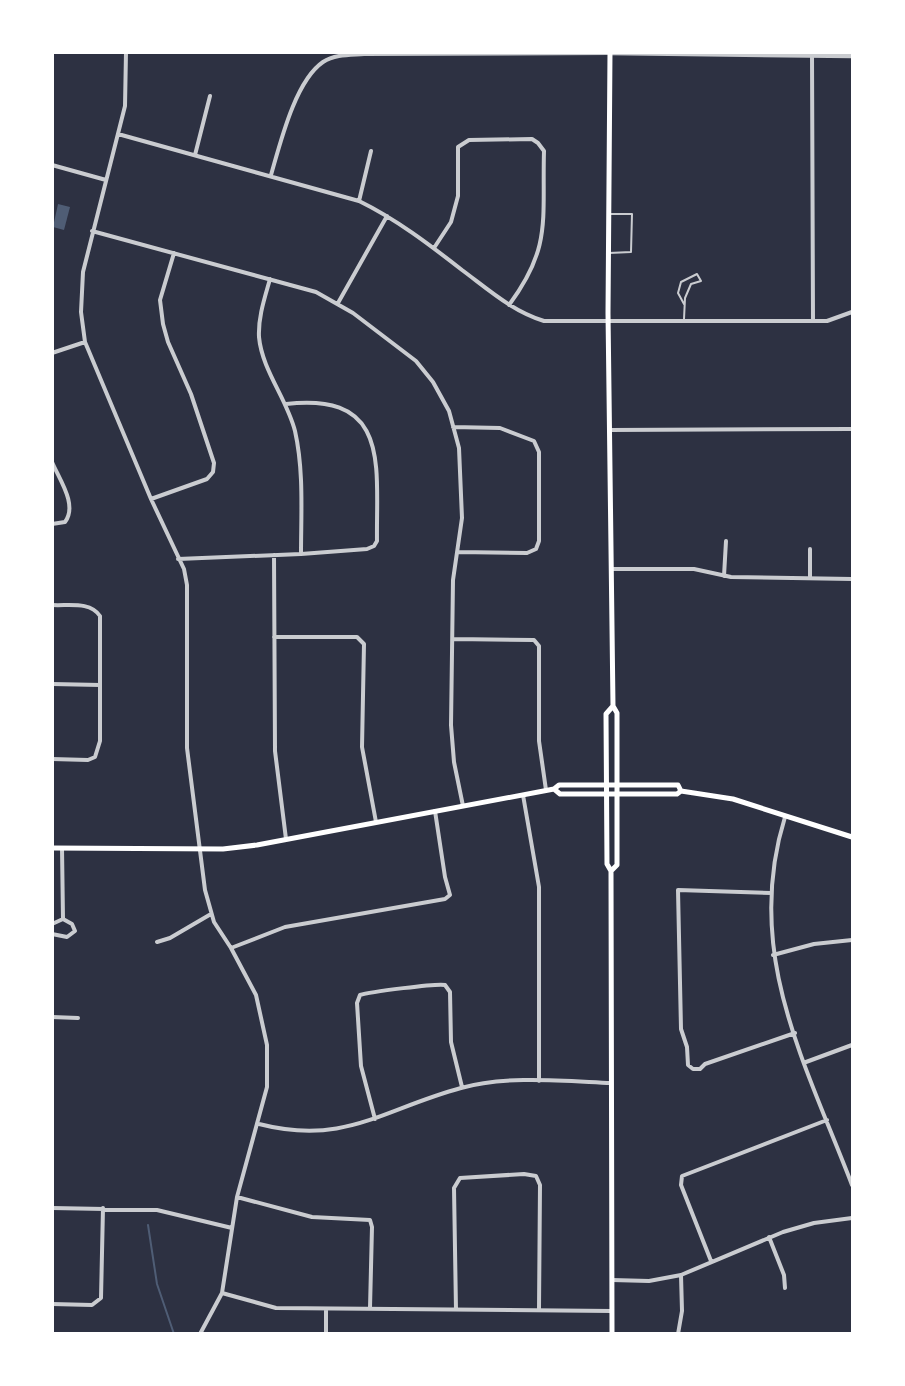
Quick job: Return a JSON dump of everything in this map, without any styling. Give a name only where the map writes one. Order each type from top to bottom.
[{"type":"main road","points":[[610,53],[608,321],[613,706],[617,712],[617,865],[611,871]]},
{"type":"main road","points":[[612,1334],[611,871],[607,864],[606,714],[613,706]]},
{"type":"main road","points":[[52,848],[241,847],[554,789],[559,785],[678,785],[681,791]]},
{"type":"main road","points":[[554,789],[560,794],[678,794],[681,791],[722,796],[852,837]]},
{"type":"street","points":[[126,52],[125,106],[92,231],[81,284],[85,342],[151,499],[184,569],[187,585],[186,742],[211,914],[256,995],[267,1045],[267,1087],[259,1124],[237,1197],[222,1293],[201,1334]]},
{"type":"street","points":[[271,175],[284,130],[307,80],[323,62],[333,57],[364,54],[610,53],[852,56]]},
{"type":"street","points":[[812,55],[813,321]]},
{"type":"street","points":[[195,155],[210,96]]},
{"type":"street","points":[[118,134],[358,201],[387,216],[434,248],[509,305],[544,321],[827,321],[852,312]]},
{"type":"street","points":[[434,248],[451,222],[458,196],[458,147],[469,140],[532,139],[538,143],[544,151],[541,245],[526,281],[509,305]]},
{"type":"street","points":[[358,201],[371,151]]},
{"type":"street","points":[[52,165],[106,180]]},
{"type":"street","points":[[338,303],[387,216]]},
{"type":"street","points":[[92,231],[316,292],[338,303],[416,361],[433,381],[448,411],[459,448],[461,498],[458,552],[453,580],[454,639],[451,725],[454,762],[463,806]]},
{"type":"street","points":[[151,499],[207,479],[213,472],[214,463],[191,394],[168,342],[163,324],[160,300],[174,253]]},
{"type":"street","points":[[270,279],[261,315],[259,338],[265,360],[286,404],[295,430],[300,460],[301,554]]},
{"type":"street","points":[[52,353],[85,342]]},
{"type":"street","points":[[178,558],[301,554],[367,549],[374,546],[377,541],[376,461],[372,439],[362,421],[333,405],[311,401],[286,404]]},
{"type":"street","points":[[453,427],[500,428],[534,441],[539,452],[536,549],[527,553],[458,552]]},
{"type":"street","points":[[610,430],[852,429]]},
{"type":"street","points":[[52,462],[70,504],[70,515],[65,522],[52,524]]},
{"type":"street","points":[[724,576],[726,541]]},
{"type":"street","points":[[810,549],[810,577]]},
{"type":"street","points":[[274,555],[275,751],[286,840]]},
{"type":"street","points":[[611,568],[694,569],[724,576],[852,579]]},
{"type":"street","points":[[52,605],[87,606],[95,609],[100,616],[99,750],[95,757],[88,760],[52,759]]},
{"type":"street","points":[[274,637],[357,637],[362,639],[364,644],[362,747],[376,822]]},
{"type":"street","points":[[454,639],[534,640],[539,646],[539,741],[546,790]]},
{"type":"street","points":[[52,684],[100,685]]},
{"type":"street","points":[[523,795],[538,887],[539,1081]]},
{"type":"street","points":[[231,948],[285,927],[445,898],[450,895],[435,811]]},
{"type":"street","points":[[785,817],[773,861],[771,893],[773,954],[782,1000],[852,1185]]},
{"type":"street","points":[[62,848],[63,919]]},
{"type":"street","points":[[771,893],[678,890],[681,1029],[687,1047],[688,1065],[693,1069],[699,1069],[795,1033]]},
{"type":"street","points":[[156,942],[170,938],[211,914]]},
{"type":"street","points":[[52,924],[63,919]]},
{"type":"street","points":[[52,934],[62,937],[74,934],[72,924],[63,919]]},
{"type":"street","points":[[773,954],[813,944],[852,940]]},
{"type":"street","points":[[375,1119],[361,1066],[357,1003],[360,996],[369,992],[424,988],[436,983],[445,985],[450,992],[451,1042],[462,1087]]},
{"type":"street","points":[[52,1017],[78,1018]]},
{"type":"street","points":[[806,1062],[852,1045]]},
{"type":"street","points":[[259,1124],[298,1132],[323,1132],[347,1128],[375,1119],[462,1087],[539,1081],[611,1083]]},
{"type":"street","points":[[711,1261],[681,1185],[682,1176],[827,1120]]},
{"type":"street","points":[[456,1310],[457,1182],[460,1178],[524,1174],[536,1176],[540,1185],[539,1309]]},
{"type":"street","points":[[237,1197],[312,1217],[370,1220],[372,1227],[370,1308]]},
{"type":"street","points":[[52,1208],[157,1210],[232,1228]]},
{"type":"street","points":[[52,1305],[92,1305],[101,1298],[103,1209]]},
{"type":"street","points":[[612,1281],[649,1281],[681,1275],[769,1237],[814,1223],[852,1218]]},
{"type":"street","points":[[769,1237],[784,1275],[785,1288]]},
{"type":"street","points":[[678,1334],[682,1311],[681,1275]]},
{"type":"street","points":[[222,1293],[276,1308],[612,1311]]},
{"type":"street","points":[[326,1309],[326,1334]]},
{"type":"lane","points":[[609,214],[632,214],[631,252],[609,253]]},
{"type":"lane","points":[[684,304],[678,293],[681,282],[697,274],[701,281],[687,288],[684,320]]},
{"type":"water","points":[[58,204],[70,207],[64,230],[53,227]]},
{"type":"waterway","points":[[148,1225],[157,1284],[174,1334]]}]
